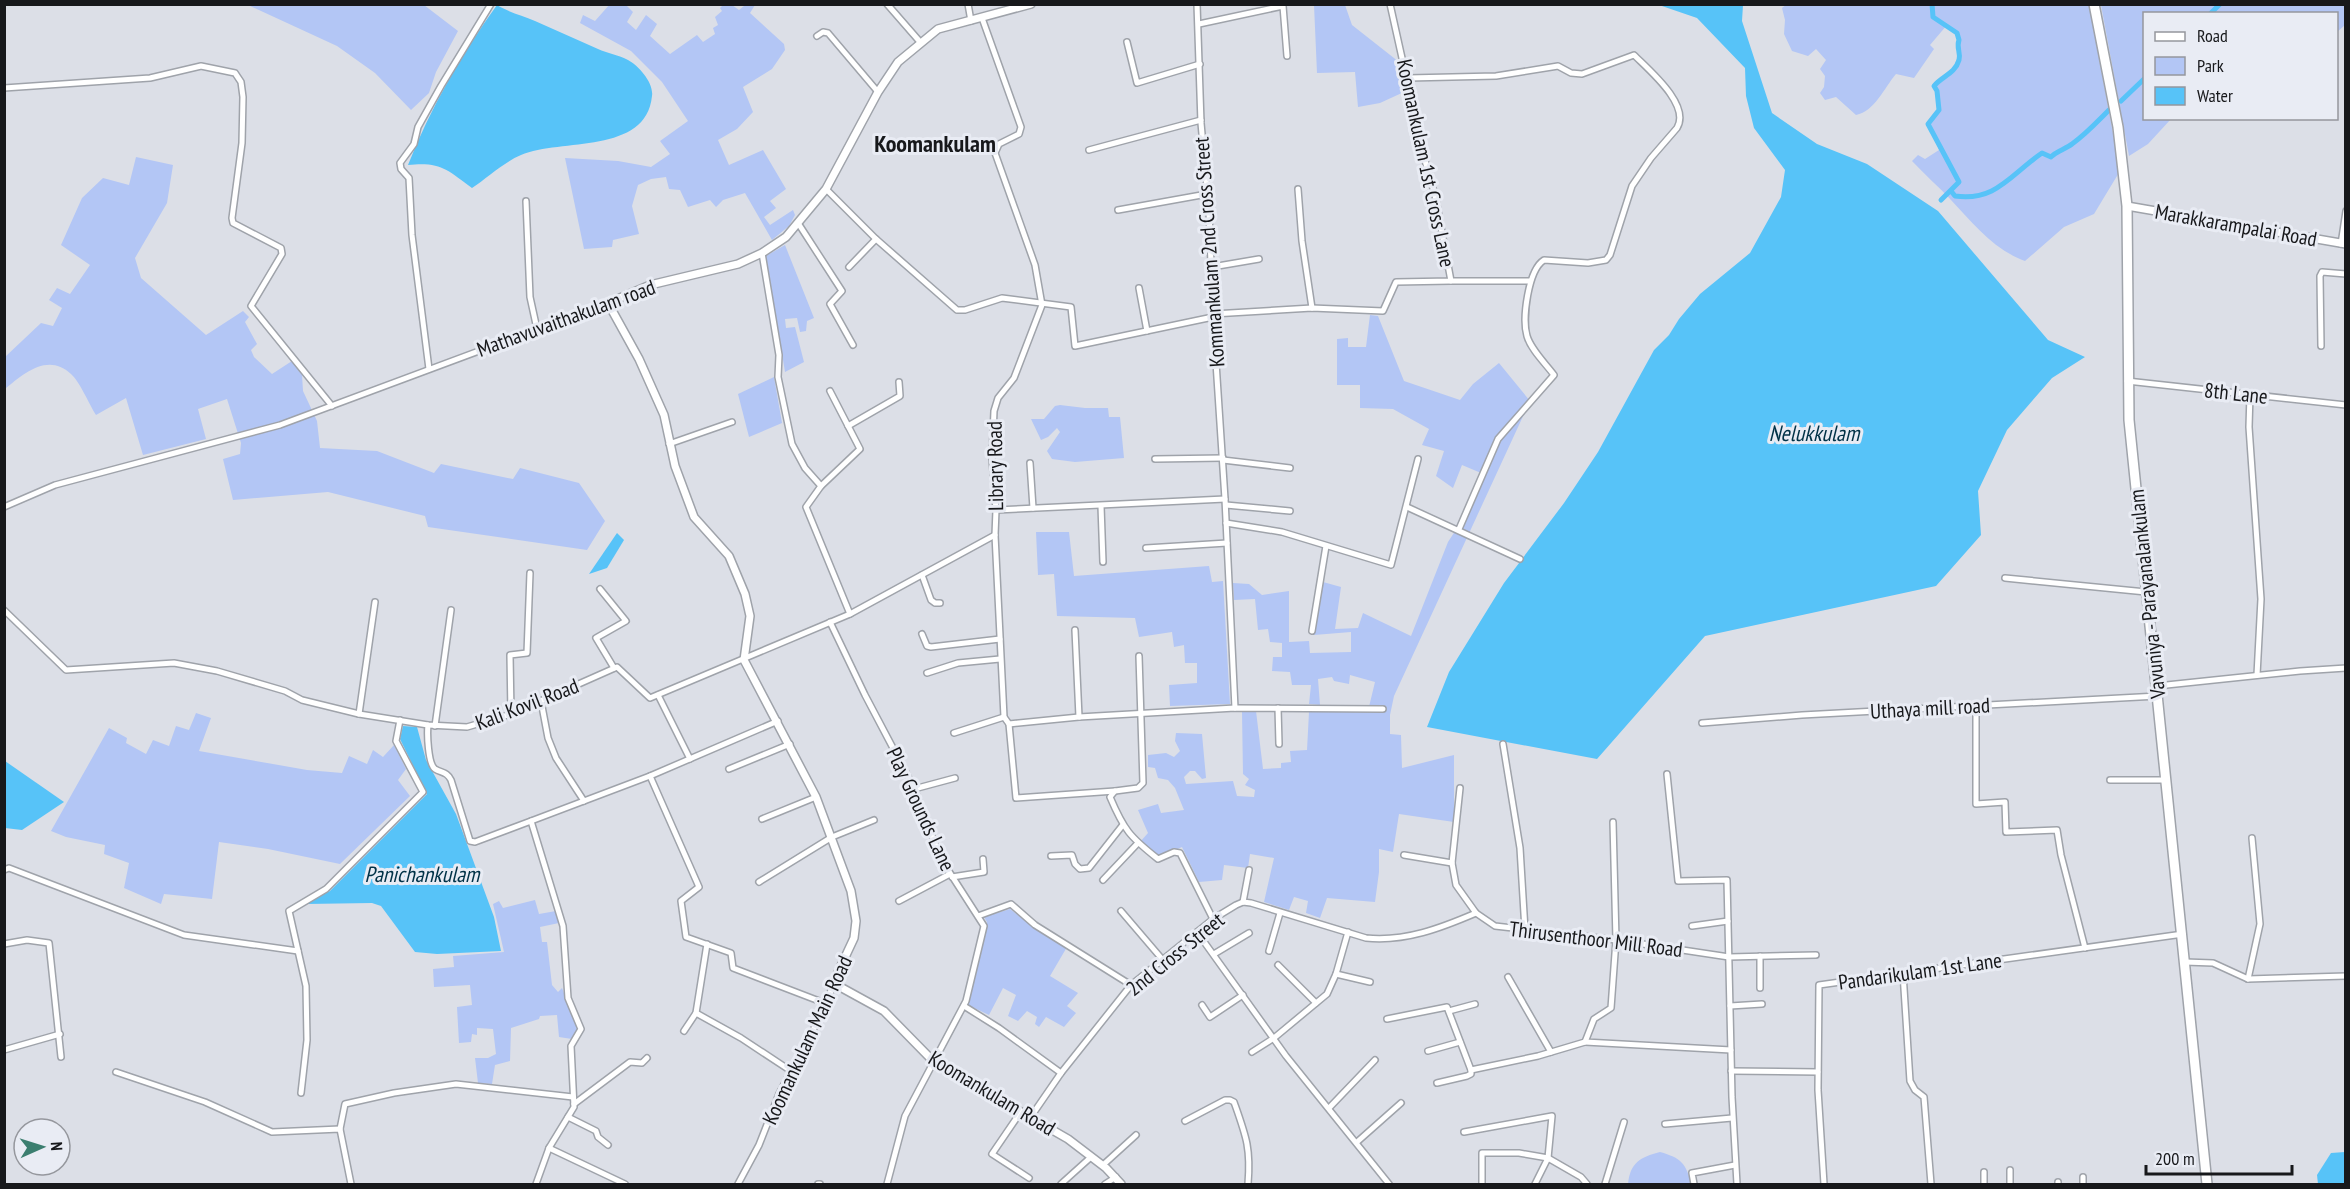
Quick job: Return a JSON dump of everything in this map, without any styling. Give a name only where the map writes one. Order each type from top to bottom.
[{"type":"highway","name":"Vavuniya - Parayanalankulam","points":[[2094,4],[2118,127],[2127,206],[2129,420],[2207,1185]]},
{"type":"street","points":[[429,369],[417,281],[409,178],[401,169],[400,163],[414,144],[418,127],[491,4]]},
{"type":"street","points":[[887,4],[921,43]]},
{"type":"street","points":[[968,4],[971,21]]},
{"type":"street","name":"Mathavuvaithakulam road","points":[[4,507],[55,485],[280,425],[608,303],[650,285],[708,272],[762,254],[786,237],[826,189],[878,92],[898,62],[939,29],[982,18],[1008,8],[1031,4]]},
{"type":"street","name":"Kommankulam 2nd Cross Street","points":[[1197,4],[1201,120],[1212,267],[1235,708]]},
{"type":"street","name":"Koomankulam 1st Cross Lane","points":[[1042,305],[1071,308],[1075,346],[1213,315],[1312,308],[1383,311],[1396,282],[1451,281],[1444,237],[1390,4]]},
{"type":"street","points":[[1199,24],[1283,6],[1287,56]]},
{"type":"street","points":[[826,189],[876,239],[957,310],[964,310],[1002,298],[1042,305],[1035,265],[995,153],[999,144],[1019,134],[1021,127],[982,18]]},
{"type":"street","points":[[817,36],[823,32],[828,33],[878,92]]},
{"type":"street","points":[[1127,42],[1137,83],[1200,64]]},
{"type":"street","points":[[1408,78],[1496,76],[1558,66],[1571,73],[1582,74],[1634,55],[1654,74],[1676,102],[1680,112],[1680,123],[1651,158],[1632,186],[1610,255],[1606,260],[1588,263],[1544,260],[1539,263],[1530,281],[1526,335],[1554,375],[1498,439],[1459,529]]},
{"type":"street","points":[[4,88],[150,78],[201,66],[235,73],[241,82],[243,97],[242,143],[233,223],[281,248],[282,254],[251,306],[332,405]]},
{"type":"street","points":[[1089,150],[1201,120]]},
{"type":"street","points":[[1298,189],[1302,241],[1312,308]]},
{"type":"street","points":[[1118,210],[1207,194]]},
{"type":"street","points":[[526,201],[530,297],[537,329]]},
{"type":"street","name":"Marakkarampalai Road","points":[[2127,206],[2343,244]]},
{"type":"street","points":[[2343,244],[2346,211]]},
{"type":"street","points":[[798,223],[842,291],[830,304],[853,345]]},
{"type":"street","points":[[849,267],[876,239]]},
{"type":"street","points":[[762,254],[779,356],[777,377],[792,444],[805,468],[821,486]]},
{"type":"street","points":[[1212,267],[1259,259]]},
{"type":"street","points":[[2321,346],[2320,276],[2322,272],[2346,274]]},
{"type":"street","points":[[1451,281],[1530,281]]},
{"type":"street","points":[[1139,288],[1147,331]]},
{"type":"street","points":[[608,303],[639,359],[664,415],[675,466],[694,517],[729,555],[745,594],[750,616],[744,660]]},
{"type":"street","name":"Library Road","points":[[1004,717],[995,535],[994,411],[998,398],[1014,378],[1042,305]]},
{"type":"street","name":"8th Lane","points":[[2127,381],[2346,405]]},
{"type":"street","points":[[848,426],[900,396],[899,382]]},
{"type":"street","points":[[830,391],[860,449],[821,486],[806,507],[850,614]]},
{"type":"street","points":[[2250,394],[2251,449],[2261,599],[2258,675]]},
{"type":"street","points":[[669,444],[732,422]]},
{"type":"street","points":[[1155,459],[1223,459],[1290,468]]},
{"type":"street","points":[[1226,523],[1282,532],[1391,565],[1418,459]]},
{"type":"street","points":[[1030,463],[1033,508]]},
{"type":"street","points":[[996,510],[1225,502],[1290,511]]},
{"type":"street","points":[[1101,506],[1102,562]]},
{"type":"street","points":[[1407,507],[1520,559]]},
{"type":"street","points":[[600,589],[626,621],[596,638],[614,668],[617,667],[650,698],[850,614],[995,535]]},
{"type":"street","points":[[1146,548],[1227,543]]},
{"type":"street","points":[[1312,631],[1326,546]]},
{"type":"street","points":[[511,714],[510,655],[527,653],[530,573]]},
{"type":"street","points":[[922,575],[931,600],[940,603]]},
{"type":"street","points":[[2005,578],[2146,591]]},
{"type":"street","points":[[359,714],[375,603]]},
{"type":"street","points":[[452,609],[427,737],[432,765],[448,775],[451,780],[470,841],[475,842],[650,776],[778,721]]},
{"type":"street","name":"Kali Kovil Road","points":[[4,610],[66,670],[174,663],[217,670],[285,691],[302,700],[359,714],[431,725],[467,727],[511,714],[614,668]]},
{"type":"street","name":"Play Grounds Lane","points":[[830,622],[914,789],[940,859],[978,916]]},
{"type":"street","points":[[1075,630],[1079,717]]},
{"type":"street","points":[[922,634],[927,646],[931,647],[1000,639]]},
{"type":"street","points":[[954,734],[1004,717],[1009,724],[1016,798],[1138,788],[1143,783],[1139,656]]},
{"type":"street","points":[[927,673],[958,663],[1000,658]]},
{"type":"street","name":"Koomankulam Main Road","points":[[738,1185],[759,1145],[779,1094],[827,1004],[833,983],[854,938],[856,921],[851,891],[816,797],[744,660]]},
{"type":"street","name":"Uthaya mill road","points":[[1702,723],[2158,691],[2258,675],[2346,668]]},
{"type":"street","points":[[658,695],[690,759]]},
{"type":"street","points":[[541,701],[548,738],[556,758],[584,801]]},
{"type":"street","points":[[1976,705],[1976,804],[2005,802],[2006,832],[2057,830],[2061,855],[2085,948]]},
{"type":"street","points":[[1009,724],[1079,717],[1235,708],[1383,709]]},
{"type":"street","points":[[1278,708],[1279,744]]},
{"type":"street","points":[[301,1093],[307,1040],[306,986],[289,911],[326,889],[423,792],[396,741],[399,720]]},
{"type":"street","points":[[729,769],[790,744]]},
{"type":"street","points":[[1503,744],[1520,848],[1525,930]]},
{"type":"street","points":[[1667,774],[1678,881],[1727,880],[1732,1118],[1737,1185]]},
{"type":"street","points":[[650,776],[699,887],[681,901],[686,937],[731,953],[733,968],[827,1004]]},
{"type":"street","points":[[914,789],[955,778]]},
{"type":"street","points":[[2110,780],[2166,780]]},
{"type":"street","name":"Thirusenthoor Mill Road","points":[[1460,788],[1452,863],[1456,885],[1476,913],[1495,926],[1616,940],[1729,957],[1816,955]]},
{"type":"street","points":[[1115,791],[1110,797],[1122,826],[1158,859],[1174,852],[1180,853],[1213,919]]},
{"type":"street","points":[[762,819],[816,797]]},
{"type":"street","points":[[759,882],[832,837],[874,820]]},
{"type":"street","points":[[531,821],[563,926],[568,998],[581,1029],[571,1046],[574,1101],[568,1117],[549,1148],[536,1185]]},
{"type":"street","points":[[1585,1042],[1594,1019],[1611,1008],[1616,940],[1613,822]]},
{"type":"street","points":[[1051,856],[1072,855],[1075,864],[1080,869],[1089,868],[1122,826]]},
{"type":"street","points":[[2248,979],[2260,924],[2252,838]]},
{"type":"street","points":[[1103,880],[1138,843]]},
{"type":"street","points":[[1404,855],[1452,863]]},
{"type":"street","points":[[899,901],[951,875],[984,872],[983,859]]},
{"type":"street","points":[[4,870],[9,868],[184,935],[298,951]]},
{"type":"street","points":[[1242,902],[1249,870]]},
{"type":"street","name":"2nd Cross Street","points":[[1030,1118],[1061,1073],[1131,985],[1213,919],[1242,902],[1366,938],[1378,939],[1405,936],[1444,927],[1476,913]]},
{"type":"street","points":[[888,1185],[905,1116],[964,1006],[984,926],[978,916],[1011,904],[1035,925],[1131,985]]},
{"type":"street","points":[[1121,910],[1162,959]]},
{"type":"street","points":[[1269,951],[1280,913]]},
{"type":"street","points":[[1692,926],[1728,921]]},
{"type":"street","points":[[1197,932],[1274,1038],[1389,1185]]},
{"type":"street","points":[[1252,1052],[1274,1038],[1327,994],[1336,974],[1348,932]]},
{"type":"street","points":[[1214,954],[1249,933]]},
{"type":"street","name":"Pandarikulam 1st Lane","points":[[1824,1185],[1818,1072],[1819,985],[2183,934]]},
{"type":"street","points":[[4,944],[27,940],[49,944],[61,1057]]},
{"type":"street","points":[[684,1031],[696,1013],[707,944]]},
{"type":"street","points":[[1760,956],[1760,988]]},
{"type":"street","points":[[2185,962],[2213,963],[2248,979],[2346,976]]},
{"type":"street","points":[[1278,965],[1316,1003]]},
{"type":"street","points":[[1336,974],[1370,982]]},
{"type":"street","points":[[1903,974],[1910,1080],[1915,1090],[1923,1097],[1932,1185]]},
{"type":"street","points":[[1508,977],[1551,1052]]},
{"type":"street","name":"Koomankulam Road","points":[[833,983],[884,1011],[934,1062],[1068,1139],[1116,1177],[1121,1185]]},
{"type":"street","points":[[1202,1005],[1210,1017],[1244,995]]},
{"type":"street","points":[[1449,1011],[1475,1004]]},
{"type":"street","points":[[1730,1006],[1762,1004]]},
{"type":"street","points":[[964,1006],[1061,1073]]},
{"type":"street","points":[[1387,1018],[1447,1007],[1471,1074],[1437,1083]]},
{"type":"street","points":[[696,1013],[741,1038],[791,1071]]},
{"type":"street","points":[[4,1050],[60,1034]]},
{"type":"street","points":[[1428,1051],[1460,1042]]},
{"type":"street","points":[[1471,1070],[1585,1042],[1731,1050]]},
{"type":"street","points":[[351,1185],[340,1129],[345,1104],[394,1093],[456,1084],[574,1101],[630,1062],[642,1063],[647,1058]]},
{"type":"street","points":[[1329,1108],[1375,1060]]},
{"type":"street","points":[[1731,1071],[1818,1072]]},
{"type":"street","points":[[116,1072],[205,1102],[272,1132],[340,1129]]},
{"type":"street","points":[[1185,1121],[1225,1100],[1234,1102],[1249,1146],[1248,1185]]},
{"type":"street","points":[[1357,1142],[1401,1103]]},
{"type":"street","points":[[1020,1113],[992,1154],[1029,1178]]},
{"type":"street","points":[[1464,1131],[1552,1116],[1548,1158],[1535,1185]]},
{"type":"street","points":[[568,1117],[597,1131],[598,1137],[608,1145]]},
{"type":"street","points":[[1665,1124],[1732,1118]]},
{"type":"street","points":[[1605,1185],[1624,1122]]},
{"type":"street","points":[[1103,1166],[1136,1135]]},
{"type":"street","points":[[549,1148],[625,1185]]},
{"type":"street","points":[[1482,1185],[1482,1154],[1519,1153],[1548,1158],[1581,1177],[1587,1185]]},
{"type":"street","points":[[1061,1185],[1091,1157]]},
{"type":"street","points":[[1694,1185],[1692,1173],[1735,1165]]},
{"type":"street","points":[[2010,1170],[2010,1185]]},
{"type":"street","points":[[1984,1172],[1984,1185]]},
{"type":"street","points":[[2083,1176],[2083,1185]]},
{"type":"street","points":[[1105,1185],[1116,1177]]},
{"type":"green space","points":[[610,4],[626,5],[633,12],[627,22],[636,30],[646,15],[657,24],[650,36],[670,54],[697,35],[703,42],[715,34],[713,28],[718,25],[715,17],[722,11],[720,8],[723,5],[732,5],[739,10],[744,6],[742,5],[755,5],[750,13],[784,44],[785,50],[772,69],[743,87],[753,112],[737,129],[718,140],[729,165],[763,150],[786,189],[770,201],[776,208],[764,217],[770,225],[793,210],[795,215],[789,226],[772,240],[745,193],[723,200],[716,207],[710,200],[688,207],[680,190],[669,189],[666,177],[651,179],[638,185],[632,206],[639,234],[613,240],[612,247],[584,249],[565,158],[618,161],[651,167],[670,154],[660,141],[688,121],[662,82],[631,51],[580,23],[583,15],[595,21]]},
{"type":"green space","points":[[1787,4],[2089,5],[2120,171],[2094,214],[2064,227],[2025,261],[2014,256],[1985,235],[1912,161],[1918,155],[1925,159],[1939,150],[1930,124],[1940,109],[1936,86],[1952,74],[1958,64],[1957,32],[1947,25],[1930,45],[1934,49],[1914,78],[1896,74],[1874,104],[1863,113],[1856,115],[1836,97],[1825,100],[1820,93],[1824,87],[1825,76],[1820,69],[1826,60],[1816,49],[1808,56],[1792,51],[1784,34],[1785,20],[1782,8]]},
{"type":"green space","points":[[248,5],[424,5],[458,31],[436,72],[429,93],[411,110],[375,73],[337,46]]},
{"type":"green space","points":[[1314,5],[1345,5],[1352,25],[1399,62],[1404,92],[1380,103],[1358,107],[1355,72],[1317,73]]},
{"type":"green space","points":[[2101,5],[2345,5],[2345,25],[2338,31],[2338,12],[2143,12],[2143,120],[2170,120],[2148,144],[2129,156]]},
{"type":"green space","points":[[136,157],[173,165],[167,203],[135,258],[141,278],[206,335],[243,311],[249,317],[245,322],[257,344],[251,350],[254,357],[272,374],[292,361],[302,375],[303,391],[317,421],[320,448],[377,451],[434,473],[441,464],[513,479],[520,468],[579,483],[605,521],[587,550],[428,527],[425,516],[328,492],[233,500],[223,459],[240,454],[241,443],[227,399],[198,409],[206,439],[143,455],[126,398],[96,415],[71,374],[54,365],[36,368],[5,389],[5,357],[41,323],[53,326],[62,308],[49,300],[57,288],[70,294],[90,265],[61,245],[82,198],[103,178],[129,185]]},
{"type":"green space","points":[[785,245],[814,318],[807,321],[806,331],[800,332],[797,318],[785,319],[786,328],[795,327],[804,362],[785,372],[766,256]]},
{"type":"green space","points":[[1370,315],[1378,316],[1404,381],[1460,400],[1473,384],[1499,363],[1530,401],[1394,696],[1390,715],[1390,734],[1401,735],[1402,768],[1454,755],[1454,822],[1399,814],[1393,852],[1379,849],[1375,902],[1327,898],[1320,918],[1306,913],[1308,901],[1294,897],[1289,910],[1264,902],[1274,858],[1250,854],[1248,868],[1224,865],[1222,880],[1199,882],[1182,847],[1160,857],[1140,842],[1148,833],[1138,810],[1158,804],[1161,813],[1184,810],[1175,788],[1168,780],[1158,778],[1155,768],[1148,767],[1148,755],[1166,753],[1174,757],[1180,751],[1175,741],[1176,733],[1202,734],[1206,778],[1202,779],[1195,771],[1190,771],[1184,777],[1186,784],[1233,781],[1237,796],[1254,797],[1255,790],[1245,785],[1249,779],[1243,774],[1242,712],[1256,711],[1263,769],[1281,768],[1281,763],[1291,762],[1290,751],[1307,750],[1309,712],[1368,711],[1375,682],[1350,675],[1349,684],[1334,681],[1332,677],[1318,679],[1320,705],[1309,704],[1311,685],[1292,685],[1290,672],[1272,671],[1273,657],[1282,657],[1282,643],[1270,642],[1268,629],[1258,630],[1255,599],[1234,600],[1233,583],[1249,584],[1262,595],[1289,591],[1289,642],[1309,641],[1310,653],[1351,652],[1351,632],[1314,635],[1323,582],[1341,587],[1335,629],[1358,628],[1363,613],[1411,636],[1448,542],[1476,499],[1504,428],[1493,442],[1481,473],[1462,465],[1453,488],[1436,476],[1444,451],[1422,445],[1429,429],[1393,409],[1360,408],[1360,385],[1337,385],[1337,339],[1348,338],[1348,347],[1366,347]]},
{"type":"green space","points":[[774,377],[782,423],[749,437],[738,394]]},
{"type":"green space","points":[[1055,406],[1108,408],[1109,417],[1120,417],[1124,458],[1075,462],[1052,459],[1047,451],[1060,432],[1057,428],[1041,440],[1031,419],[1044,419]]},
{"type":"green space","points":[[1036,532],[1069,532],[1074,576],[1209,566],[1212,582],[1223,581],[1230,704],[1170,706],[1169,685],[1197,683],[1197,663],[1185,663],[1184,645],[1174,647],[1172,632],[1139,637],[1135,618],[1057,616],[1054,574],[1038,575]]},
{"type":"green space","points":[[196,713],[211,718],[199,751],[307,770],[342,773],[349,756],[367,764],[373,750],[383,757],[394,745],[406,769],[398,780],[410,796],[340,864],[268,849],[219,842],[212,899],[164,894],[161,904],[124,888],[129,863],[104,854],[105,845],[66,837],[51,831],[109,728],[127,738],[126,743],[146,754],[153,740],[169,746],[176,726],[189,730]]},
{"type":"green space","points":[[535,900],[539,914],[556,911],[559,923],[540,927],[542,942],[547,942],[552,985],[558,992],[562,988],[578,1029],[572,1039],[559,1037],[557,1015],[540,1016],[539,1019],[511,1028],[510,1061],[495,1065],[492,1084],[478,1083],[475,1058],[488,1058],[496,1054],[493,1029],[477,1028],[477,1035],[472,1034],[471,1042],[459,1043],[457,1007],[472,1005],[470,985],[434,987],[433,969],[454,967],[453,956],[504,952],[493,904],[499,901],[503,908]]},
{"type":"green space","points":[[1010,909],[1033,927],[1067,947],[1050,976],[1078,993],[1067,1006],[1076,1013],[1064,1027],[1046,1017],[1039,1027],[1035,1024],[1037,1017],[1027,1011],[1018,1021],[1008,1016],[1016,995],[1003,988],[989,1015],[968,1005],[987,922],[984,917]]},
{"type":"green space","points":[[1660,1152],[1682,1162],[1691,1184],[1628,1184],[1631,1171],[1637,1162]]},
{"type":"water","points":[[497,5],[632,63],[645,75],[651,86],[652,96],[646,115],[635,128],[618,136],[521,155],[472,188],[443,168],[419,164],[408,165],[448,82]]},
{"type":"water","name":"Nelukkulam","points":[[1659,5],[1743,5],[1742,21],[1772,113],[1817,144],[1867,164],[1938,211],[2048,340],[2085,357],[2052,378],[2007,430],[1978,491],[1981,535],[1936,586],[1705,636],[1597,759],[1427,727],[1449,672],[1504,583],[1564,503],[1598,452],[1654,350],[1669,335],[1700,294],[1750,253],[1781,197],[1785,170],[1754,128],[1746,96],[1745,68],[1697,18]]},
{"type":"water","points":[[617,533],[624,540],[607,568],[589,574]]},
{"type":"water","name":"Panichankulam","points":[[403,726],[417,727],[426,760],[456,814],[494,917],[501,951],[437,954],[415,952],[381,906],[372,903],[305,904],[330,891],[427,794],[400,739]]},
{"type":"water","points":[[5,761],[64,802],[22,830],[5,828]]},
{"type":"water","points":[[2345,1152],[2345,1184],[2318,1184],[2317,1175],[2331,1153]]},
{"type":"waterway","points":[[1932,4],[1933,17],[1957,33],[1959,40],[1957,65],[1934,86],[1937,91],[1939,110],[1928,124],[1959,182],[1941,200]]},
{"type":"waterway","points":[[2212,12],[2220,4]]},
{"type":"waterway","points":[[2121,101],[2143,80]]},
{"type":"waterway","points":[[1951,191],[1955,196],[1969,197],[1992,191],[2042,153],[2051,157],[2070,146],[2109,110]]},
{"type":"district","name":"Koomankulam","points":[[935,143]]}]
